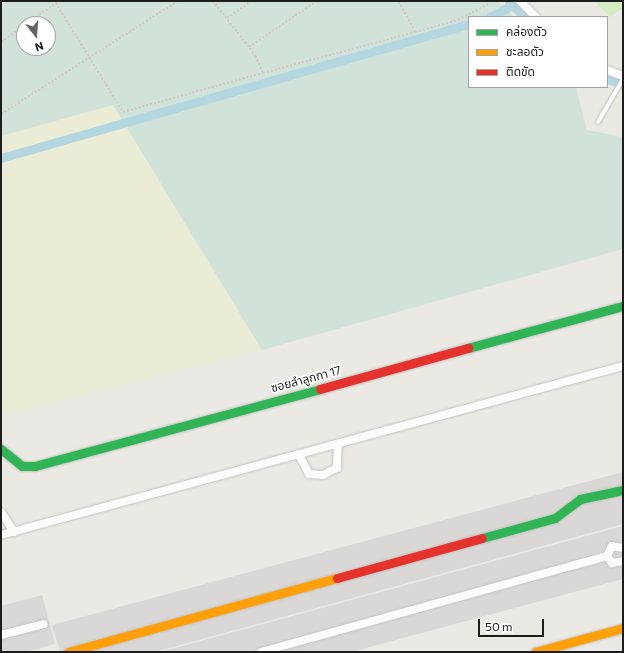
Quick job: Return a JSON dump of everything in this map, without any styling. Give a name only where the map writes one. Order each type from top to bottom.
[{"type":"street","points":[[520,1],[535,16]]},
{"type":"street","points":[[608,71],[623,79]]},
{"type":"street","name":"ซอยลำลูกกา 17","points":[[1,449],[22,466],[35,466],[623,306]]},
{"type":"street","points":[[1,535],[338,445],[623,366]]},
{"type":"street","points":[[300,455],[309,474],[323,474],[337,468],[338,445]]},
{"type":"street","points":[[68,652],[555,518],[580,499],[610,490],[623,490]]},
{"type":"street","points":[[1,512],[14,532]]},
{"type":"street","points":[[261,652],[607,556],[612,546],[623,548]]},
{"type":"street","points":[[607,556],[612,563],[623,561]]},
{"type":"street","points":[[1,635],[44,624]]},
{"type":"street","points":[[535,652],[623,628]]},
{"type":"lane","points":[[598,122],[623,79]]},
{"type":"path","points":[[38,16],[58,1]]},
{"type":"path","points":[[1,114],[90,59],[178,1]]},
{"type":"path","points":[[213,1],[249,47],[264,73]]},
{"type":"path","points":[[227,18],[251,1]]},
{"type":"path","points":[[249,47],[317,1]]},
{"type":"path","points":[[398,1],[415,32]]},
{"type":"path","points":[[56,3],[123,112],[458,20],[490,3]]},
{"type":"path","points":[[1,42],[16,31]]},
{"type":"shaded area","points":[[623,472],[623,524],[155,652],[60,652],[52,625]]},
{"type":"shaded area","points":[[623,526],[623,579],[351,652],[160,652]]},
{"type":"shaded area","points":[[42,595],[55,644],[26,652],[1,652],[1,606]]},
{"type":"green space","points":[[1,1],[497,1],[513,16],[468,16],[468,88],[576,88],[587,130],[623,137],[623,249],[262,350],[113,105],[1,136]]},
{"type":"green space","points":[[594,1],[623,1],[623,8],[610,17]]},
{"type":"green space","points":[[113,105],[262,350],[4,415],[1,405],[1,136]]},
{"type":"waterway","points":[[509,2],[524,16]]},
{"type":"waterway","points":[[492,16],[513,5]]},
{"type":"waterway","points":[[1,158],[468,24]]},
{"type":"waterway","points":[[608,79],[623,84]]},
{"type":"traffic: fast","points":[[468,348],[623,306]]},
{"type":"traffic: fast","points":[[1,449],[22,466],[35,466],[320,389]]},
{"type":"traffic: fast","points":[[482,538],[555,518],[580,499],[623,490]]},
{"type":"traffic: slow","points":[[68,652],[337,578]]},
{"type":"traffic: slow","points":[[535,652],[623,628]]},
{"type":"traffic: jam","points":[[320,389],[468,348]]},
{"type":"traffic: jam","points":[[337,578],[482,538]]}]
